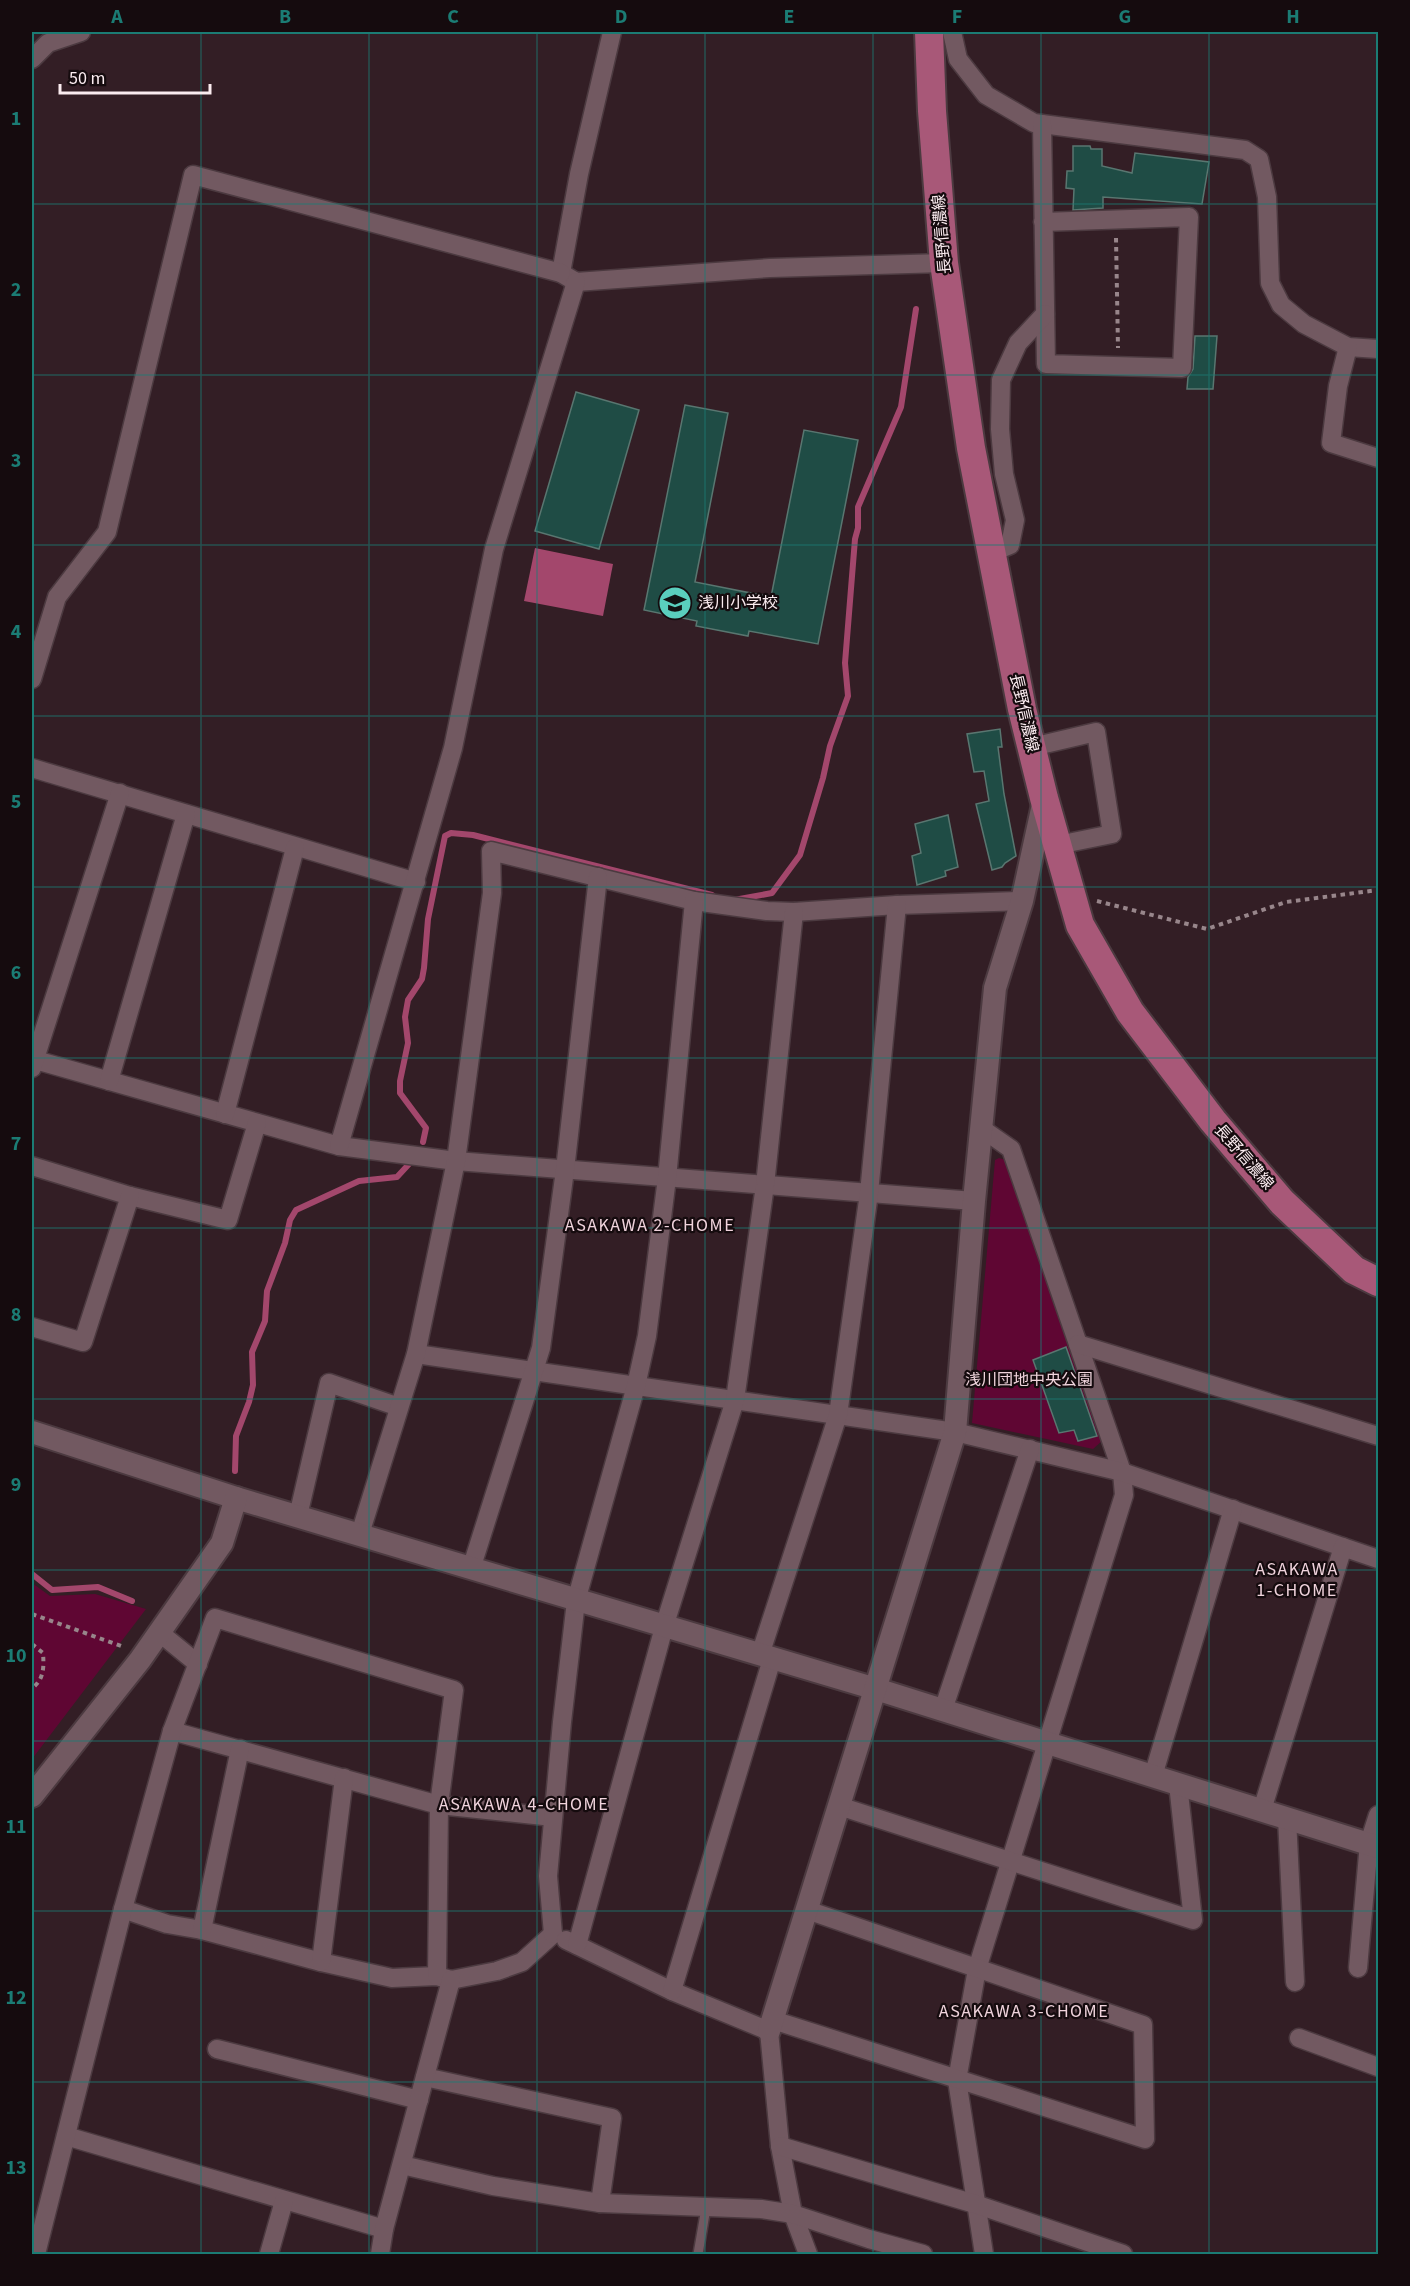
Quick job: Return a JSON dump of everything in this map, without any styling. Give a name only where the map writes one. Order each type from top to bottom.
[{"type":"main road","name":"長野信濃線","points":[[929,32],[932,111],[944,263],[970,448],[1022,709],[1044,798],[1080,925],[1130,1012],[1213,1121],[1282,1202],[1354,1270],[1378,1282]]},
{"type":"street","points":[[32,59],[48,43],[81,32]]},
{"type":"street","points":[[339,1146],[453,748],[494,549],[569,278],[579,174],[612,32]]},
{"type":"street","points":[[952,32],[958,59],[986,95],[1034,123],[1245,150],[1259,159],[1267,197],[1270,283],[1281,305],[1304,324],[1348,347],[1378,349]]},
{"type":"street","points":[[1042,124],[1043,222],[1046,364],[1182,368],[1189,217],[1043,222]]},
{"type":"street","points":[[32,679],[35,656],[57,597],[107,532],[193,175],[569,278],[770,268],[944,263]]},
{"type":"street","points":[[991,552],[1010,544],[1015,520],[1004,474],[1000,429],[1001,380],[1018,343],[1045,314]]},
{"type":"street","points":[[1348,347],[1338,386],[1331,444],[1378,458]]},
{"type":"street","points":[[1032,747],[1096,732],[1112,834],[1058,845]]},
{"type":"street","points":[[32,768],[295,848],[416,882]]},
{"type":"street","points":[[120,793],[32,1062],[109,1081],[339,1146],[456,1161],[974,1201]]},
{"type":"street","points":[[808,2254],[793,2214],[780,2146],[771,2026],[955,1432],[974,1201],[995,988],[1022,901],[1044,798]]},
{"type":"street","points":[[109,1081],[186,814]]},
{"type":"street","points":[[225,1114],[295,848]]},
{"type":"street","points":[[360,1534],[416,1354],[456,1161],[492,894],[491,851],[694,901],[767,911],[794,912],[897,905],[1022,901]]},
{"type":"street","points":[[471,1569],[541,1348],[565,1170],[598,877]]},
{"type":"street","points":[[553,1934],[548,1876],[576,1601],[636,1386],[647,1336],[667,1178],[694,901]]},
{"type":"street","points":[[672,1991],[766,1657],[838,1415],[869,1193],[897,905]]},
{"type":"street","points":[[577,1945],[664,1627],[735,1400],[765,1185],[794,912]]},
{"type":"street","points":[[32,1166],[130,1196],[228,1220],[257,1123]]},
{"type":"street","points":[[981,1128],[1011,1149],[1122,1472],[1124,1495],[977,1969],[957,2080],[984,2254]]},
{"type":"street","points":[[32,1327],[83,1342],[130,1196]]},
{"type":"street","points":[[1078,1344],[1378,1436]]},
{"type":"street","points":[[416,1354],[955,1432],[1122,1472],[1378,1559]]},
{"type":"street","points":[[298,1516],[329,1383],[399,1407]]},
{"type":"street","points":[[32,1432],[236,1498],[876,1689],[1374,1845]]},
{"type":"street","points":[[943,1710],[1030,1449]]},
{"type":"street","points":[[32,1796],[145,1654],[222,1543],[236,1498]]},
{"type":"street","points":[[1154,1776],[1233,1509]]},
{"type":"street","points":[[1262,1810],[1343,1547]]},
{"type":"street","points":[[35,2246],[172,1731],[215,1618],[454,1690],[439,1804],[444,1978],[425,2077],[384,2229],[380,2254]]},
{"type":"street","points":[[160,1633],[198,1664]]},
{"type":"street","points":[[172,1731],[439,1804],[553,1818]]},
{"type":"street","points":[[202,1930],[240,1749]]},
{"type":"street","points":[[321,1962],[344,1778]]},
{"type":"street","points":[[839,1806],[1193,1920],[1178,1784]]},
{"type":"street","points":[[1358,1968],[1378,1815]]},
{"type":"street","points":[[1287,1818],[1295,1982]]},
{"type":"street","points":[[123,1909],[167,1924],[202,1930],[321,1962],[392,1978],[444,1978],[497,1971],[522,1962],[553,1934]]},
{"type":"street","points":[[553,1934],[672,1991],[771,2026],[957,2080],[1145,2139],[1143,2025],[807,1910]]},
{"type":"street","points":[[1299,2038],[1378,2067]]},
{"type":"street","points":[[217,2049],[419,2100]]},
{"type":"street","points":[[425,2077],[612,2118],[600,2203]]},
{"type":"street","points":[[66,2136],[384,2229]]},
{"type":"street","points":[[780,2146],[975,2204],[1123,2254]]},
{"type":"street","points":[[402,2165],[493,2186],[600,2203],[761,2209],[793,2214],[871,2247],[924,2254]]},
{"type":"street","points":[[269,2254],[284,2201]]},
{"type":"lane","points":[[698,2254],[706,2208]]},
{"type":"path","points":[[1116,219],[1118,366]]},
{"type":"path","points":[[1072,894],[1121,909],[1207,928],[1286,902],[1378,890]]},
{"type":"path","points":[[32,1614],[145,1654]]},
{"type":"path","points":[[32,1644],[43,1653],[44,1668],[38,1684],[32,1688]]},
{"type":"green space","name":"浅川団地中央公園","points":[[999,1158],[1009,1161],[1103,1440],[1093,1449],[972,1423],[995,1160]]},
{"type":"green space","points":[[32,1583],[50,1596],[95,1594],[146,1609],[32,1759]]},
{"type":"shaded area","points":[[535,548],[613,564],[603,616],[524,601]]},
{"type":"building","points":[[1073,146],[1102,149],[1102,166],[1132,173],[1135,153],[1209,162],[1202,204],[1103,197],[1103,208],[1073,210],[1074,189],[1066,188],[1067,171],[1073,171]]},
{"type":"building","points":[[1195,336],[1217,336],[1213,389],[1187,389],[1188,377],[1193,369]]},
{"type":"building","points":[[576,392],[639,410],[599,549],[535,531]]},
{"type":"building","points":[[685,405],[728,413],[695,582],[771,597],[804,430],[858,440],[818,644],[749,631],[748,636],[696,626],[697,621],[644,610]]},
{"type":"building","points":[[1000,729],[1002,747],[998,747],[1016,856],[1002,867],[992,870],[976,804],[989,801],[984,771],[974,772],[967,734]]},
{"type":"building","points":[[948,815],[958,867],[945,871],[946,876],[917,885],[912,856],[921,853],[915,824]]},
{"type":"building","points":[[1066,1347],[1097,1436],[1078,1441],[1074,1430],[1059,1433],[1033,1360]]},
{"type":"waterway","points":[[734,900],[772,893],[800,855],[830,746],[848,696],[845,663],[858,507],[901,407],[916,309]]},
{"type":"waterway","points":[[423,1142],[426,1128],[400,1093],[400,1081],[408,1043],[405,1017],[408,1000],[422,979],[428,919],[445,836],[451,833],[473,835],[712,895]]},
{"type":"waterway","points":[[235,1471],[236,1436],[253,1385],[252,1352],[265,1321],[267,1291],[285,1243],[290,1220],[296,1210],[359,1181],[397,1177],[409,1164]]},
{"type":"waterway","points":[[32,1574],[52,1590],[98,1587],[132,1601]]},
{"type":"place","name":"浅川小学校","points":[[675,603]]},
{"type":"district","name":"ASAKAWA 2-CHOME","points":[[650,1225]]},
{"type":"district","name":"ASAKAWA 1-CHOME","points":[[1297,1579]]},
{"type":"district","name":"ASAKAWA 4-CHOME","points":[[524,1804]]},
{"type":"district","name":"ASAKAWA 3-CHOME","points":[[1024,2011]]}]
